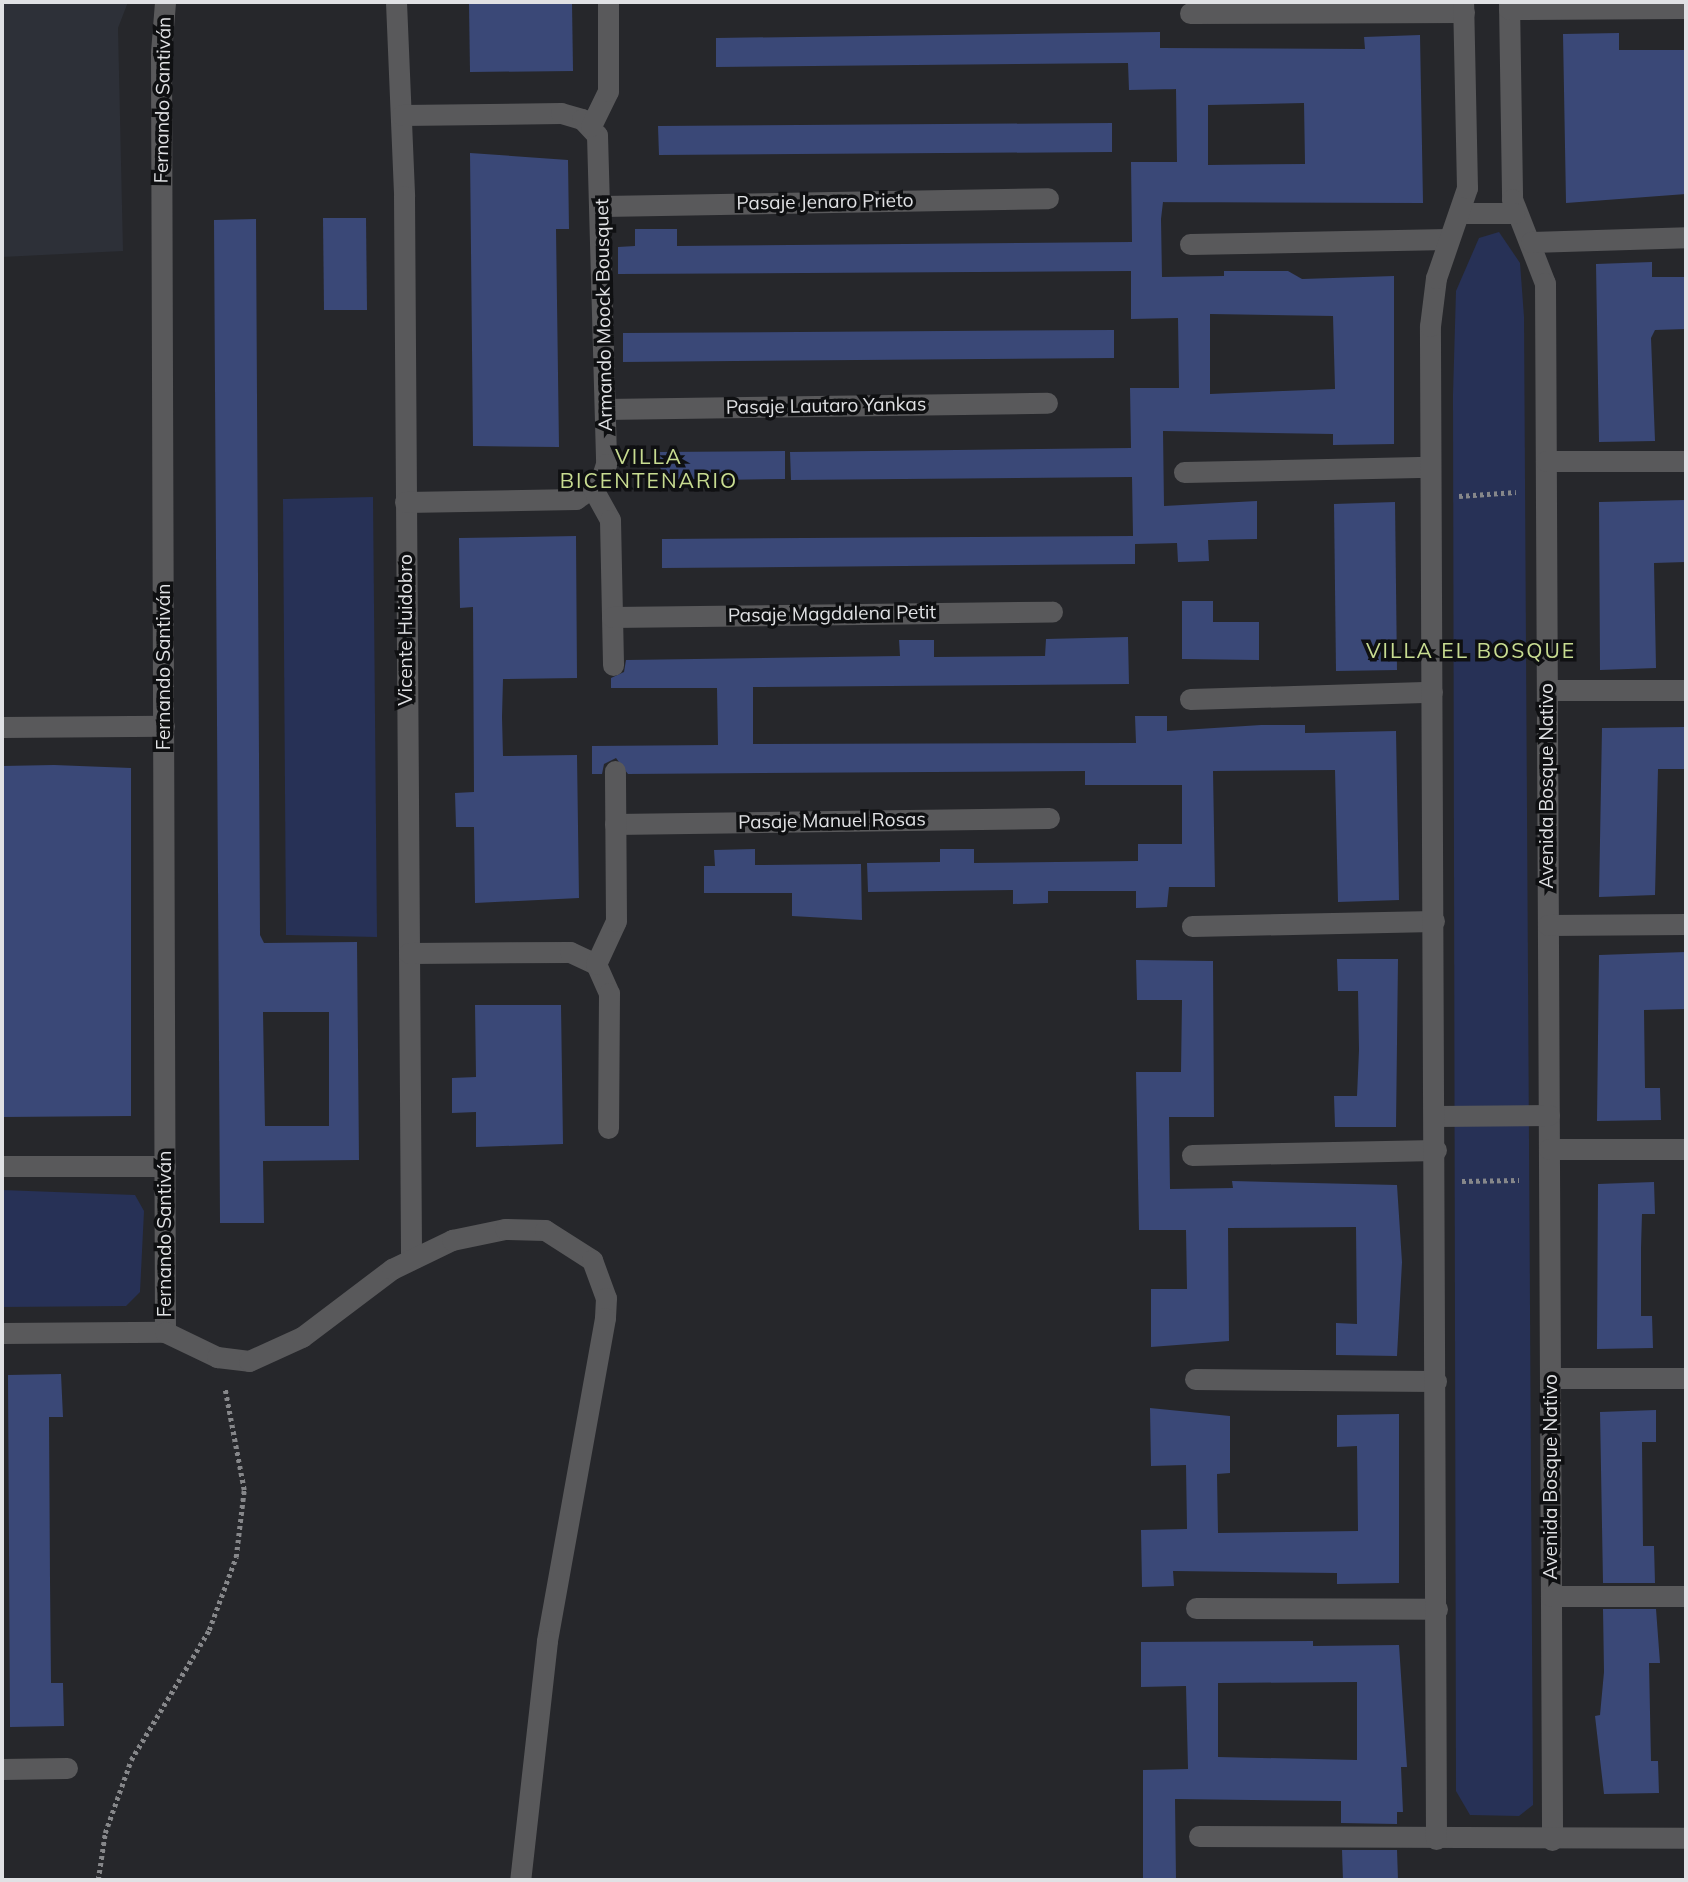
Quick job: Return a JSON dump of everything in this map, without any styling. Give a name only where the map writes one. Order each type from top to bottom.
[{"type":"street","name":"Fernando Santiván","points":[[165,1332],[160,52],[166,2]]},
{"type":"street","name":"Vicente Huidobro","points":[[396,2],[402,115],[411,1258]]},
{"type":"street","points":[[402,115],[561,113],[591,126],[608,91],[607,2]]},
{"type":"street","points":[[1509,5],[1686,8]]},
{"type":"street","name":"Avenida Bosque Nativo","points":[[1509,5],[1514,212],[1531,242],[1545,283],[1552,1840]]},
{"type":"street","points":[[1190,13],[1464,7],[1467,177],[1459,213],[1448,239],[1432,299],[1430,511],[1436,1116],[1436,1839]]},
{"type":"street","name":"Armando Moock Bousquet","points":[[591,126],[601,145],[606,409],[606,464],[593,489]]},
{"type":"street","name":"Pasaje Jenaro Prieto","points":[[603,206],[1048,198]]},
{"type":"street","points":[[1459,213],[1514,212]]},
{"type":"street","points":[[1531,242],[1686,237]]},
{"type":"street","points":[[1190,244],[1448,239]]},
{"type":"street","name":"Pasaje Lautaro Yankas","points":[[606,409],[1047,403]]},
{"type":"street","points":[[1546,461],[1686,461]]},
{"type":"street","points":[[1184,472],[1430,467]]},
{"type":"street","points":[[405,502],[566,500],[593,489],[610,520],[613,665]]},
{"type":"street","name":"Pasaje Magdalena Petit","points":[[612,617],[1052,612]]},
{"type":"street","points":[[1547,690],[1686,690]]},
{"type":"street","points":[[1190,699],[1432,692]]},
{"type":"street","points":[[2,726],[164,726]]},
{"type":"street","points":[[596,964],[616,921],[615,771]]},
{"type":"street","name":"Pasaje Manuel Rosas","points":[[615,824],[1049,818]]},
{"type":"street","points":[[1192,926],[1434,921]]},
{"type":"street","points":[[1548,925],[1686,924]]},
{"type":"street","points":[[408,953],[570,952],[596,964],[609,993],[608,1128]]},
{"type":"street","points":[[1436,1116],[1549,1115]]},
{"type":"street","points":[[1549,1149],[1686,1149]]},
{"type":"street","points":[[1192,1155],[1436,1150]]},
{"type":"street","points":[[2,1166],[165,1166]]},
{"type":"street","points":[[2,1333],[165,1332],[217,1357],[249,1361],[302,1337],[411,1258],[477,1233],[545,1230],[592,1260],[606,1298],[535,1719],[520,1880]]},
{"type":"street","points":[[1550,1378],[1686,1378]]},
{"type":"street","points":[[1195,1379],[1436,1381]]},
{"type":"street","points":[[1551,1596],[1686,1596]]},
{"type":"street","points":[[1196,1608],[1437,1609]]},
{"type":"street","points":[[2,1769],[67,1768]]},
{"type":"street","points":[[1199,1836],[1552,1840],[1686,1838]]},
{"type":"path","points":[[1430,511],[1470,491],[1518,492],[1546,511]]},
{"type":"path","points":[[1436,1192],[1459,1181],[1516,1179],[1549,1192]]},
{"type":"path","points":[[98,1880],[105,1833],[131,1760],[209,1630],[236,1557],[242,1456],[217,1357]]},
{"type":"shaded area","points":[[2,2],[128,2],[118,28],[123,251],[2,257]]},
{"type":"shaded area","points":[[1499,232],[1520,263],[1524,317],[1533,1805],[1519,1816],[1470,1815],[1456,1791],[1453,395],[1456,291],[1479,238]]},
{"type":"shaded area","points":[[373,497],[377,937],[286,935],[283,499]]},
{"type":"shaded area","points":[[2,1190],[135,1195],[144,1211],[140,1292],[126,1306],[2,1307]]},
{"type":"building","points":[[469,3],[572,3],[573,71],[470,72]]},
{"type":"building","points":[[1160,32],[1160,48],[1365,49],[1364,37],[1420,35],[1423,203],[1163,202],[1161,219],[1162,277],[1224,276],[1224,271],[1288,271],[1302,279],[1394,276],[1394,444],[1333,445],[1333,434],[1163,431],[1164,506],[1257,501],[1257,539],[1208,540],[1209,561],[1178,562],[1177,543],[1135,544],[1135,564],[662,568],[662,539],[1133,536],[1132,477],[791,480],[790,452],[1131,448],[1130,388],[1179,388],[1178,318],[1131,319],[1131,271],[618,274],[618,247],[635,246],[635,229],[677,229],[677,246],[1132,242],[1131,162],[1177,162],[1176,89],[1129,90],[1128,63],[716,67],[716,38]],"holes":[[[1304,103],[1305,164],[1208,165],[1208,105]],[[1210,314],[1333,316],[1335,389],[1210,394]]]},
{"type":"building","points":[[1619,33],[1619,50],[1686,50],[1686,194],[1566,203],[1563,34]]},
{"type":"building","points":[[1112,123],[1112,152],[659,155],[658,126]]},
{"type":"building","points":[[470,153],[568,160],[569,229],[556,229],[559,447],[473,446]]},
{"type":"building","points":[[323,218],[366,218],[367,310],[324,310]]},
{"type":"building","points":[[256,219],[260,935],[264,943],[357,942],[359,1160],[263,1161],[264,1223],[220,1223],[214,220]],"holes":[[[263,1012],[329,1012],[329,1126],[265,1126]]]},
{"type":"building","points":[[1652,262],[1652,277],[1686,277],[1686,329],[1655,330],[1651,338],[1655,441],[1599,442],[1596,264]]},
{"type":"building","points":[[1114,330],[1114,358],[623,362],[623,333]]},
{"type":"building","points":[[785,451],[785,479],[661,481],[660,452]]},
{"type":"building","points":[[1686,500],[1686,562],[1654,563],[1656,668],[1600,670],[1599,502]]},
{"type":"building","points":[[1395,502],[1397,670],[1336,671],[1334,504]]},
{"type":"building","points":[[576,536],[577,678],[503,679],[502,717],[503,756],[577,755],[579,898],[475,903],[474,827],[456,827],[455,793],[474,792],[473,607],[460,608],[459,538]]},
{"type":"building","points":[[1182,601],[1213,601],[1213,622],[1259,622],[1259,660],[1182,659]]},
{"type":"building","points":[[1128,637],[1129,684],[753,687],[753,744],[1136,743],[1135,716],[1167,716],[1167,731],[1305,725],[1305,733],[1396,731],[1399,900],[1338,902],[1335,770],[1213,771],[1215,887],[1169,887],[1167,907],[1136,908],[1136,891],[1048,891],[1048,903],[1013,904],[1013,890],[868,892],[867,863],[940,862],[940,849],[974,849],[974,863],[1138,861],[1138,844],[1182,844],[1182,785],[1085,785],[1085,771],[628,774],[616,758],[604,764],[602,774],[592,774],[592,746],[718,745],[717,688],[611,688],[611,678],[624,672],[626,660],[900,656],[899,640],[934,640],[934,657],[1045,656],[1046,639]]},
{"type":"building","points":[[1686,727],[1686,769],[1658,769],[1655,895],[1599,897],[1602,728]]},
{"type":"building","points":[[2,766],[131,768],[131,1116],[3,1117]]},
{"type":"building","points":[[755,849],[755,865],[861,864],[862,920],[792,916],[792,893],[704,893],[704,866],[715,866],[714,850]]},
{"type":"building","points":[[1686,952],[1686,1009],[1644,1010],[1645,1088],[1660,1088],[1661,1120],[1597,1121],[1599,955]]},
{"type":"building","points":[[1337,959],[1398,959],[1396,1127],[1335,1127],[1334,1096],[1357,1096],[1359,1050],[1358,991],[1338,991]]},
{"type":"building","points":[[1136,960],[1213,961],[1214,1117],[1169,1117],[1170,1189],[1233,1188],[1232,1181],[1397,1185],[1402,1262],[1397,1356],[1336,1355],[1336,1323],[1357,1324],[1356,1227],[1228,1228],[1229,1341],[1151,1347],[1151,1289],[1187,1289],[1186,1230],[1139,1230],[1136,1072],[1181,1072],[1182,1000],[1137,1000]]},
{"type":"building","points":[[475,1005],[561,1005],[563,1144],[476,1147],[476,1112],[452,1113],[452,1078],[476,1077]]},
{"type":"building","points":[[1654,1182],[1655,1214],[1642,1214],[1641,1248],[1641,1316],[1652,1316],[1653,1348],[1597,1349],[1598,1184]]},
{"type":"building","points":[[61,1374],[63,1417],[49,1417],[50,1579],[51,1683],[63,1683],[64,1726],[10,1727],[8,1375]]},
{"type":"building","points":[[1150,1408],[1230,1416],[1230,1473],[1217,1474],[1218,1533],[1358,1531],[1357,1446],[1337,1447],[1337,1415],[1399,1414],[1399,1583],[1337,1584],[1337,1573],[1173,1571],[1174,1586],[1142,1587],[1141,1530],[1187,1529],[1186,1465],[1151,1466]]},
{"type":"building","points":[[1656,1410],[1656,1442],[1642,1442],[1643,1546],[1654,1546],[1655,1583],[1603,1583],[1600,1412]]},
{"type":"building","points":[[1603,1609],[1656,1609],[1660,1663],[1649,1663],[1651,1761],[1658,1761],[1659,1793],[1604,1794],[1595,1716],[1600,1715],[1604,1672]]},
{"type":"building","points":[[1313,1641],[1313,1646],[1399,1645],[1407,1767],[1401,1767],[1403,1812],[1397,1812],[1397,1824],[1341,1823],[1341,1801],[1175,1799],[1176,1880],[1143,1880],[1143,1770],[1188,1769],[1186,1686],[1141,1687],[1141,1642]],"holes":[[[1357,1682],[1357,1760],[1218,1757],[1218,1683]]]},
{"type":"building","points":[[1342,1850],[1397,1850],[1398,1880],[1343,1880]]},
{"type":"district","name":"VILLA BICENTENARIO","points":[[649,468]]},
{"type":"district","name":"VILLA EL BOSQUE","points":[[1471,650]]}]
